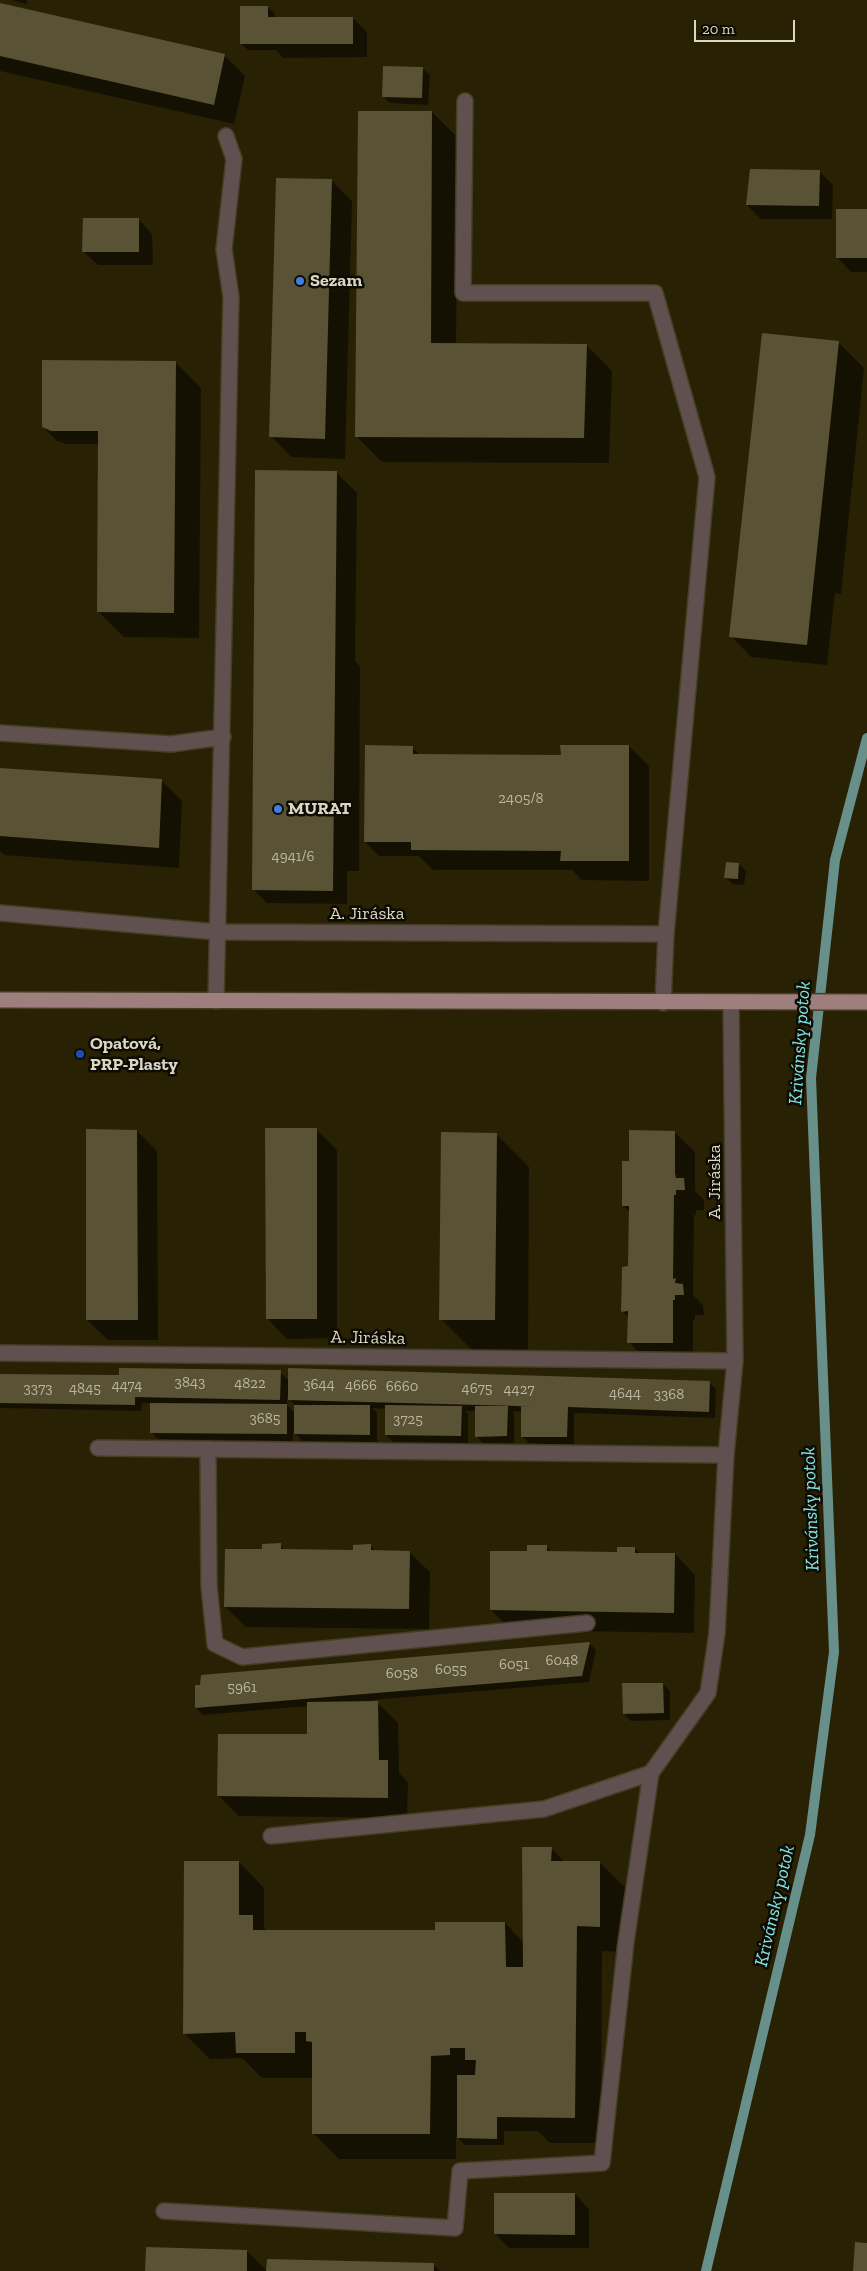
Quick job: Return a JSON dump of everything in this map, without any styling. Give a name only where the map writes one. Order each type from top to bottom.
[{"type":"main road","points":[[0,1000],[867,1002]]},
{"type":"street","points":[[465,101],[463,293],[655,293],[707,477],[666,934],[663,1003]]},
{"type":"street","points":[[216,1001],[231,297],[224,249],[234,159],[226,136]]},
{"type":"street","points":[[0,734],[170,744],[223,737]]},
{"type":"street","name":"A. Jiráska","points":[[0,913],[217,932],[666,934]]},
{"type":"street","name":"A. Jiráska","points":[[651,1772],[708,1693],[717,1633],[726,1455],[735,1361],[731,1002]]},
{"type":"street","name":"A. Jiráska","points":[[0,1353],[735,1361]]},
{"type":"street","points":[[98,1448],[726,1455]]},
{"type":"street","points":[[208,1450],[208,1586],[215,1644],[242,1657],[588,1623]]},
{"type":"street","points":[[164,2211],[455,2228],[460,2172],[602,2163],[626,1942],[651,1772],[544,1809],[271,1836]]},
{"type":"building","points":[[0,3],[225,54],[214,105],[0,56]]},
{"type":"building","points":[[240,6],[268,6],[268,17],[353,17],[353,44],[240,44]]},
{"type":"building","points":[[383,66],[423,67],[422,98],[382,97]]},
{"type":"building","points":[[358,111],[432,111],[431,343],[587,344],[584,438],[355,437]]},
{"type":"building","points":[[750,169],[820,170],[819,206],[746,205]]},
{"type":"building","points":[[276,178],[332,179],[325,439],[269,437]]},
{"type":"building","points":[[836,209],[867,209],[867,258],[836,258]]},
{"type":"building","points":[[83,218],[139,218],[139,252],[82,252]]},
{"type":"building","points":[[762,333],[839,341],[807,645],[729,637]]},
{"type":"building","points":[[42,360],[176,361],[174,613],[97,612],[98,431],[51,431],[42,427]]},
{"type":"building","points":[[255,470],[337,471],[333,891],[252,890]]},
{"type":"building","points":[[365,745],[413,746],[413,754],[561,755],[560,745],[629,745],[629,861],[560,861],[561,851],[411,850],[411,842],[364,842]]},
{"type":"building","points":[[0,768],[162,779],[159,848],[0,836]]},
{"type":"building","points":[[726,862],[739,863],[738,879],[724,878]]},
{"type":"building","points":[[265,1128],[317,1128],[317,1319],[266,1319]]},
{"type":"building","points":[[86,1129],[137,1130],[138,1320],[86,1320]]},
{"type":"building","points":[[629,1130],[675,1131],[675,1173],[676,1178],[684,1178],[685,1190],[676,1190],[676,1195],[674,1195],[673,1279],[676,1278],[675,1283],[683,1284],[684,1295],[675,1295],[675,1300],[673,1300],[673,1343],[627,1343],[628,1311],[621,1312],[622,1267],[628,1266],[629,1206],[622,1206],[622,1161],[629,1161]]},
{"type":"building","points":[[441,1132],[497,1133],[495,1320],[439,1320]]},
{"type":"building","points":[[119,1368],[281,1370],[280,1400],[135,1397],[135,1405],[0,1403],[0,1374],[119,1375]]},
{"type":"building","points":[[288,1368],[710,1381],[709,1412],[568,1407],[567,1437],[521,1437],[521,1406],[288,1400]]},
{"type":"building","points":[[150,1403],[287,1404],[287,1434],[150,1433]]},
{"type":"building","points":[[294,1405],[370,1405],[370,1435],[294,1434]]},
{"type":"building","points":[[385,1405],[462,1406],[461,1436],[385,1435]]},
{"type":"building","points":[[475,1406],[508,1406],[507,1436],[475,1437]]},
{"type":"building","points":[[281,1543],[281,1549],[353,1550],[353,1545],[371,1544],[371,1550],[410,1551],[409,1609],[224,1607],[225,1549],[262,1549],[262,1544]]},
{"type":"building","points":[[527,1545],[547,1545],[547,1551],[617,1552],[617,1547],[635,1547],[635,1553],[675,1553],[674,1613],[490,1610],[490,1551],[527,1551]]},
{"type":"building","points":[[590,1642],[582,1676],[195,1708],[195,1685],[200,1685],[201,1675]]},
{"type":"building","points":[[622,1683],[663,1683],[664,1713],[623,1714]]},
{"type":"building","points":[[378,1701],[379,1760],[388,1760],[388,1798],[217,1796],[218,1734],[307,1734],[307,1702]]},
{"type":"building","points":[[522,1847],[552,1847],[551,1861],[600,1861],[600,1927],[577,1926],[575,2118],[497,2117],[497,2139],[457,2138],[457,2075],[475,2075],[476,2060],[465,2060],[465,2048],[450,2048],[450,2055],[431,2056],[430,2134],[312,2134],[312,2042],[306,2041],[306,2032],[295,2032],[295,2053],[236,2053],[235,2032],[183,2034],[184,1861],[239,1861],[239,1915],[253,1915],[253,1930],[435,1930],[435,1922],[505,1922],[506,1967],[523,1967]]},
{"type":"building","points":[[494,2193],[575,2193],[575,2235],[494,2234]]},
{"type":"building","points":[[855,2242],[867,2243],[867,2271],[853,2271]]},
{"type":"building","points":[[146,2247],[247,2250],[247,2271],[145,2271]]},
{"type":"building","points":[[267,2259],[434,2263],[434,2271],[266,2271]]},
{"type":"waterway","name":"Krivánsky potok","points":[[706,2271],[810,1835],[834,1652],[811,1078],[835,860],[867,738]]},
{"type":"place","name":"Sezam","points":[[300,281]]},
{"type":"place","name":"MURAT","points":[[278,809]]},
{"type":"place","name":"Opatová, PRP-Plasty","points":[[80,1054]]}]
